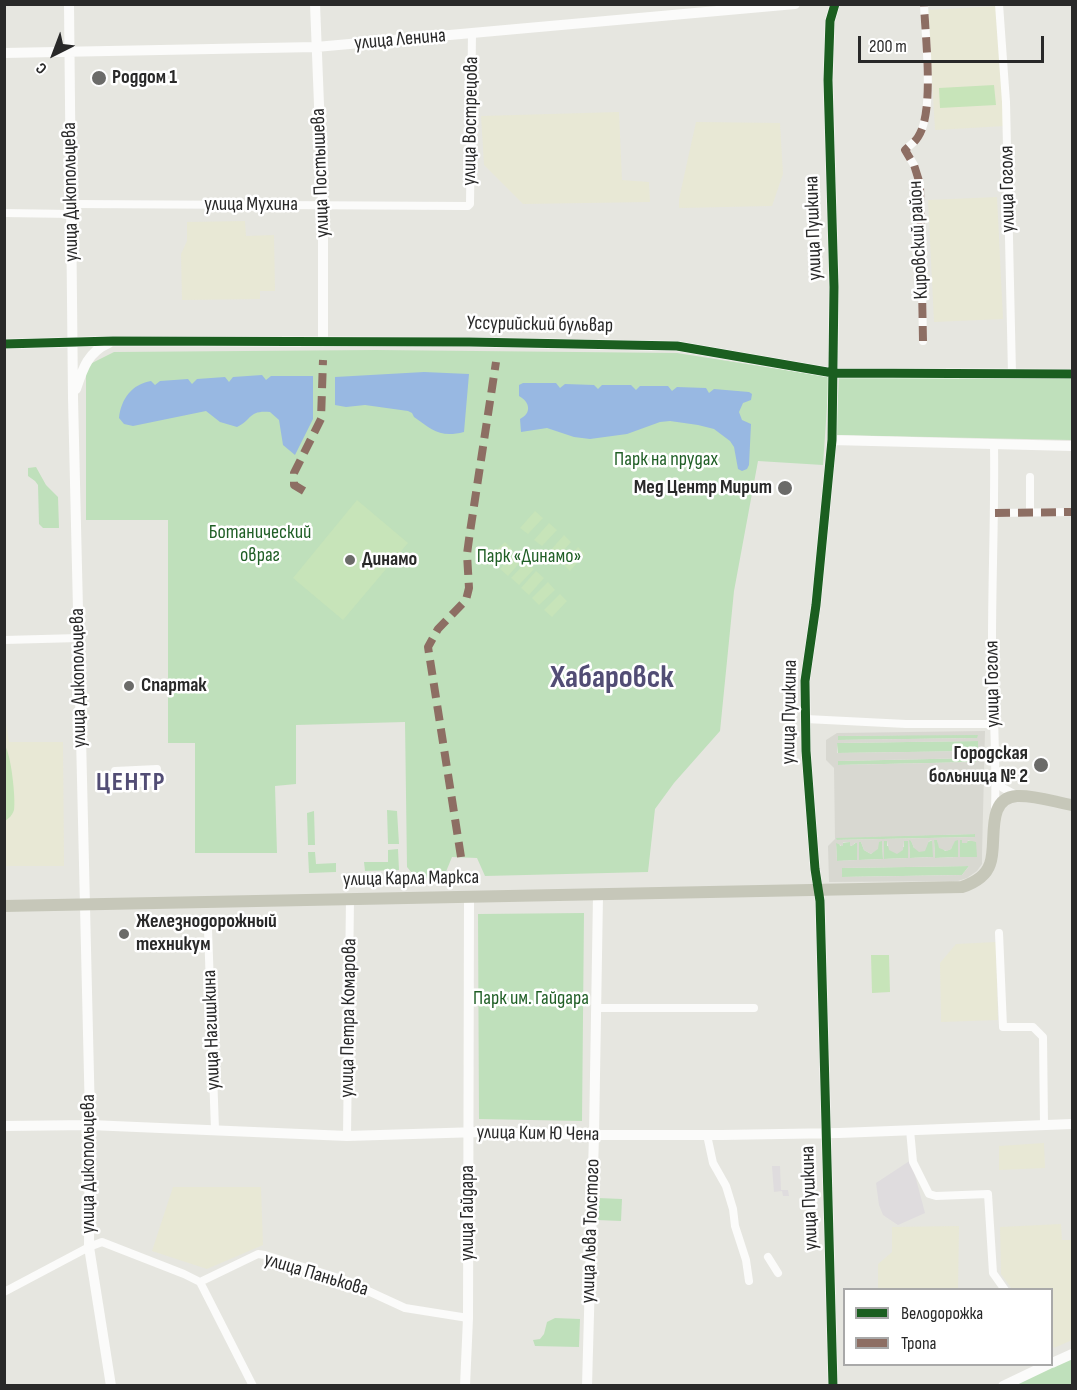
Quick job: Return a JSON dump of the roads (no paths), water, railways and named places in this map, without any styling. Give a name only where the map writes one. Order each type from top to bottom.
[{"type":"main road","points":[[995,818],[1001,804],[1008,798],[1018,796],[1072,805]]},
{"type":"main road","name":"улица Карла Маркса","points":[[4,906],[962,887],[981,877],[990,864],[995,818]]},
{"type":"street","name":"улица Дикопольцева","points":[[69,4],[73,398],[90,1125],[89,1247],[111,1386]]},
{"type":"street","name":"улица Постышева","points":[[315,4],[323,206],[323,342]]},
{"type":"street","name":"улица Ленина","points":[[4,53],[316,47],[795,4]]},
{"type":"street","name":"улица Пушкина","points":[[833,1386],[820,912],[806,751],[805,681],[816,605],[832,440],[834,287],[828,80],[830,21],[835,4]]},
{"type":"street","name":"Кировский район","points":[[923,341],[920,184],[914,165],[905,150],[919,136],[925,115],[928,66],[924,4]]},
{"type":"street","name":"улица Гоголя","points":[[999,4],[1006,102],[1012,374]]},
{"type":"street","name":"улица Вострецова","points":[[467,206],[470,204],[471,175],[472,33]]},
{"type":"street","name":"улица Мухина","points":[[4,213],[72,209],[467,206]]},
{"type":"street","name":"Уссурийский бульвар","points":[[4,344],[113,341],[677,346],[834,373],[1072,375]]},
{"type":"street","points":[[73,398],[87,359],[98,348],[113,341]]},
{"type":"street","points":[[832,440],[1072,446]]},
{"type":"street","name":"улица Гоголя","points":[[994,444],[995,513],[992,608],[995,818]]},
{"type":"street","points":[[1030,477],[1030,512]]},
{"type":"street","points":[[995,513],[1072,512]]},
{"type":"street","points":[[4,640],[79,638]]},
{"type":"street","points":[[806,719],[906,724],[994,724]]},
{"type":"street","points":[[134,770],[134,783]]},
{"type":"street","points":[[115,771],[158,771],[158,782],[115,784]]},
{"type":"street","points":[[996,780],[1010,793],[1018,796]]},
{"type":"street","name":"улица Льва Толстого","points":[[586,1386],[594,1135],[598,896]]},
{"type":"street","name":"улица Гайдара","points":[[465,1386],[468,1318],[469,897]]},
{"type":"street","name":"улица Петра Комарова","points":[[347,1136],[350,899]]},
{"type":"street","name":"улица Нагишкина","points":[[208,930],[215,1130]]},
{"type":"street","points":[[999,933],[1003,1027],[1033,1027],[1043,1037],[1044,1125]]},
{"type":"street","points":[[596,1008],[754,1008]]},
{"type":"street","name":"улица Ким Ю Чена","points":[[4,1126],[90,1125],[347,1136],[468,1132],[706,1135],[1072,1124]]},
{"type":"street","points":[[910,1130],[913,1162],[929,1194],[936,1196],[988,1194],[993,1273],[1004,1288]]},
{"type":"street","points":[[706,1135],[713,1163],[728,1193],[749,1281]]},
{"type":"street","points":[[4,1292],[102,1242],[200,1282],[253,1386]]},
{"type":"street","name":"улица Панькова","points":[[200,1282],[258,1254],[342,1279],[405,1308],[468,1318]]},
{"type":"street","points":[[768,1257],[778,1273]]},
{"type":"street","points":[[1053,1361],[1072,1354]]},
{"type":"street","points":[[1003,1386],[1042,1366]]},
{"type":"water","points":[[424,372],[469,374],[464,432],[449,434],[437,432],[420,422],[408,411],[365,405],[346,407],[335,405],[335,377]]},
{"type":"water","points":[[262,375],[266,380],[271,376],[313,376],[313,419],[295,455],[283,445],[279,420],[270,412],[254,414],[237,427],[220,422],[206,411],[133,426],[124,424],[119,418],[125,399],[133,389],[144,383],[151,381],[155,385],[160,381],[188,379],[192,384],[197,379],[225,377],[229,382],[233,377]]},
{"type":"water","points":[[556,383],[560,388],[565,384],[594,385],[598,389],[602,385],[631,385],[636,390],[640,386],[668,386],[672,391],[677,387],[706,388],[709,393],[714,389],[749,392],[752,394],[751,400],[743,403],[739,412],[742,420],[751,424],[749,465],[742,471],[738,469],[734,447],[730,441],[714,429],[698,425],[660,422],[627,434],[590,439],[574,437],[547,428],[521,432],[520,419],[528,411],[527,404],[519,396],[519,385]]},
{"type":"place","name":"Роддом 1","points":[[99,78]]},
{"type":"place","name":"Мед Центр Мирит","points":[[785,488]]},
{"type":"place","name":"Динамо","points":[[350,560]]},
{"type":"place","name":"Спартак","points":[[129,686]]},
{"type":"place","name":"Городская больница № 2","points":[[1041,765]]},
{"type":"place","name":"Железнодорожный техникум","points":[[124,934]]},
{"type":"district","name":"Хабаровск","points":[[612,679]]},
{"type":"district","name":"ЦЕНТР","points":[[131,783]]},
{"type":"park label","name":"Парк на прудах","points":[[666,460]]},
{"type":"park label","name":"Ботанический овраг","points":[[260,544]]},
{"type":"park label","name":"Парк «Динамо»","points":[[529,557]]},
{"type":"park label","name":"Парк им. Гайдара","points":[[531,999]]}]
